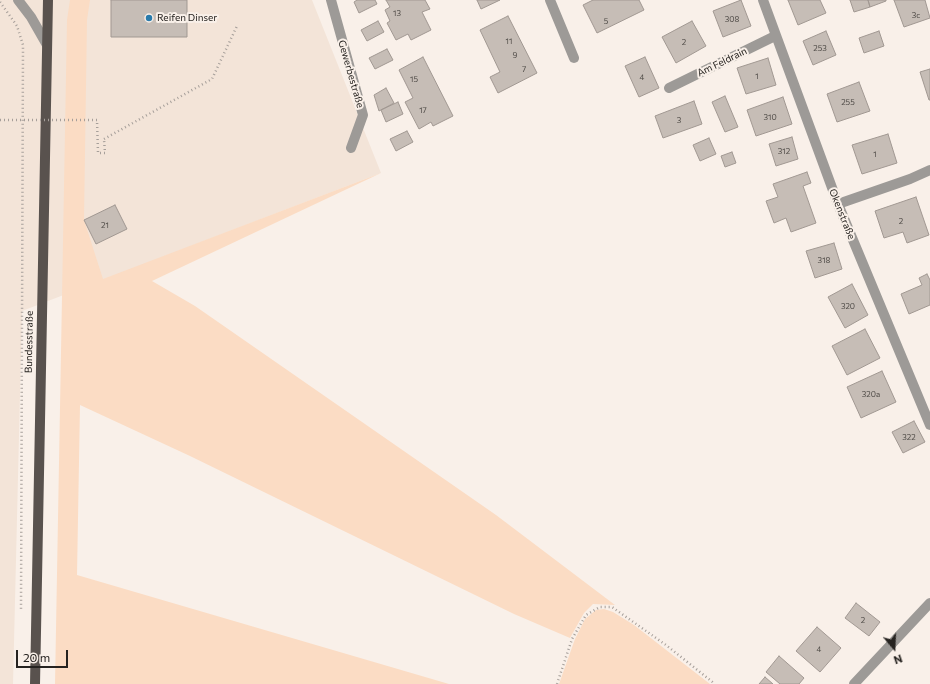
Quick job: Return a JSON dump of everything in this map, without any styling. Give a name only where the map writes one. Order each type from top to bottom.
[{"type":"main road","name":"Bundesstraße","points":[[35,684],[48,0]]},
{"type":"street","points":[[18,0],[31,17],[47,45]]},
{"type":"street","name":"Gewerbestraße","points":[[331,0],[363,115],[351,148]]},
{"type":"street","points":[[550,0],[574,58]]},
{"type":"street","name":"Okenstraße","points":[[763,0],[838,204],[930,425]]},
{"type":"street","name":"Am Feldrain","points":[[669,88],[775,36]]},
{"type":"street","points":[[838,204],[910,179],[930,170]]},
{"type":"street","points":[[854,684],[930,603]]},
{"type":"path","points":[[0,2],[17,26],[23,45],[21,612]]},
{"type":"path","points":[[0,120],[97,120],[98,153],[104,153],[104,140],[212,79],[237,26]]},
{"type":"path","points":[[557,684],[572,639],[586,615],[600,607],[612,607],[666,645],[715,684]]},
{"type":"shaded area","points":[[0,0],[312,0],[381,173],[22,311],[13,684],[0,684]]},
{"type":"shaded area","points":[[70,0],[90,0],[87,20],[84,220],[103,279],[381,173],[152,281],[195,306],[496,515],[615,605],[593,604],[584,613],[570,638],[514,614],[190,456],[80,405],[77,575],[449,684],[55,684],[67,20]]},
{"type":"shaded area","points":[[604,609],[613,612],[634,625],[710,684],[559,684],[575,639],[585,619],[596,610]]},
{"type":"building","name":"Reifen Dinser","points":[[111,0],[187,0],[187,37],[111,37]]},
{"type":"building","points":[[357,0],[375,0],[377,4],[359,13],[354,2]]},
{"type":"building","points":[[386,0],[425,0],[430,9],[422,12],[431,30],[411,40],[408,34],[396,40],[387,23],[390,21],[385,10],[390,7]]},
{"type":"building","points":[[477,0],[500,0],[481,9]]},
{"type":"building","points":[[593,0],[639,0],[644,10],[597,33],[583,5]]},
{"type":"building","points":[[741,0],[751,26],[723,37],[713,11]]},
{"type":"building","points":[[788,0],[820,0],[826,13],[798,25]]},
{"type":"building","points":[[850,0],[868,0],[870,7],[854,12]]},
{"type":"building","points":[[868,0],[886,0],[886,1],[870,7]]},
{"type":"building","points":[[894,0],[925,0],[930,18],[904,27]]},
{"type":"building","points":[[508,16],[537,73],[498,93],[490,77],[500,72],[480,30]]},
{"type":"building","points":[[378,21],[384,32],[367,41],[361,30]]},
{"type":"building","points":[[692,21],[706,46],[676,63],[662,37]]},
{"type":"building","points":[[826,31],[836,55],[813,65],[803,41]]},
{"type":"building","points":[[879,31],[884,46],[864,53],[859,38]]},
{"type":"building","points":[[387,49],[393,60],[375,69],[369,58]]},
{"type":"building","points":[[423,57],[453,116],[433,126],[431,122],[419,129],[405,102],[413,98],[399,70]]},
{"type":"building","points":[[645,57],[659,88],[639,97],[625,66]]},
{"type":"building","points":[[768,58],[776,85],[746,94],[737,68]]},
{"type":"building","points":[[930,69],[930,100],[929,100],[920,72]]},
{"type":"building","points":[[859,82],[870,111],[837,122],[827,94]]},
{"type":"building","points":[[386,88],[394,103],[379,111],[374,95]]},
{"type":"building","points":[[725,96],[738,127],[725,132],[712,102]]},
{"type":"building","points":[[783,97],[792,124],[756,136],[747,110]]},
{"type":"building","points":[[694,101],[702,124],[663,138],[655,116]]},
{"type":"building","points":[[398,102],[403,114],[386,122],[381,110]]},
{"type":"building","points":[[407,131],[413,142],[396,151],[390,139]]},
{"type":"building","points":[[888,134],[897,163],[862,174],[852,145]]},
{"type":"building","points":[[792,137],[798,159],[776,166],[769,144]]},
{"type":"building","points":[[709,138],[716,154],[700,161],[693,145]]},
{"type":"building","points":[[732,152],[736,163],[725,167],[721,156]]},
{"type":"building","points":[[807,172],[811,183],[803,186],[816,223],[791,232],[786,218],[774,223],[766,201],[778,197],[773,184]]},
{"type":"building","points":[[916,197],[929,235],[907,243],[903,232],[884,238],[875,211]]},
{"type":"building","points":[[115,205],[127,229],[96,244],[84,220]]},
{"type":"building","points":[[834,243],[842,269],[815,278],[806,251]]},
{"type":"building","points":[[927,274],[930,280],[930,305],[909,314],[901,294],[922,285],[919,278]]},
{"type":"building","points":[[852,284],[868,315],[845,328],[828,297]]},
{"type":"building","points":[[865,329],[880,358],[847,375],[832,346]]},
{"type":"building","points":[[882,371],[896,402],[861,418],[847,387]]},
{"type":"building","points":[[914,421],[925,442],[903,453],[892,432]]},
{"type":"building","points":[[856,603],[880,622],[869,636],[845,618]]},
{"type":"building","points":[[817,627],[841,648],[820,672],[796,651]]},
{"type":"building","points":[[779,656],[804,678],[799,684],[780,684],[766,672]]},
{"type":"building","points":[[765,677],[773,684],[759,684]]},
{"type":"place","name":"Reifen Dinser","points":[[149,18]]}]
